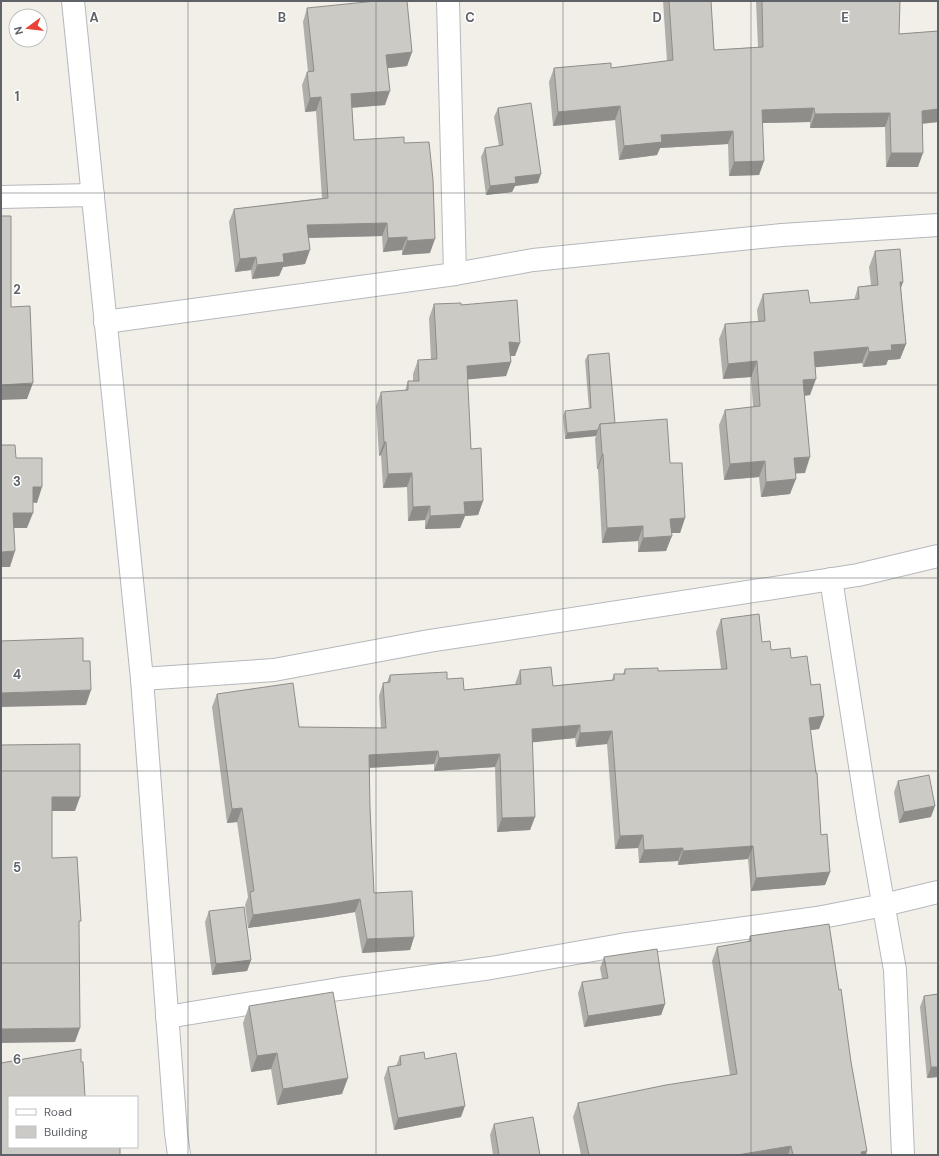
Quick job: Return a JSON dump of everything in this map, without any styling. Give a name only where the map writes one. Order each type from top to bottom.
[{"type":"street","points":[[73,1],[142,679],[167,1017],[179,1155]]},
{"type":"street","points":[[448,1],[455,274]]},
{"type":"street","points":[[1,197],[93,195]]},
{"type":"street","points":[[105,322],[455,274],[533,260],[782,235],[938,225]]},
{"type":"street","points":[[142,679],[274,670],[429,641],[858,575],[938,556]]},
{"type":"street","points":[[831,579],[868,817],[895,970],[903,1155]]},
{"type":"street","points":[[167,1017],[339,989],[491,968],[621,945],[817,918],[884,905],[938,892]]},
{"type":"building","points":[[376,1],[407,1],[412,52],[386,55],[390,91],[351,94],[354,140],[404,137],[404,143],[429,142],[433,180],[435,239],[407,241],[407,237],[388,238],[387,223],[307,225],[310,250],[283,254],[284,262],[257,265],[256,257],[240,259],[234,209],[328,198],[321,97],[310,98],[307,72],[314,71],[307,8]]},
{"type":"building","points":[[669,1],[711,1],[714,50],[763,47],[762,1],[900,1],[899,34],[938,31],[938,109],[922,111],[923,153],[891,153],[890,113],[815,114],[814,108],[762,110],[764,161],[734,162],[733,131],[661,135],[662,142],[624,146],[620,106],[558,112],[554,68],[611,63],[611,68],[673,60]]},
{"type":"building","points":[[531,103],[541,174],[515,177],[516,183],[490,186],[485,148],[503,145],[498,108]]},
{"type":"building","points":[[1,216],[11,216],[11,307],[30,306],[33,383],[1,385]]},
{"type":"building","points":[[900,249],[903,282],[900,282],[906,344],[891,345],[892,350],[869,352],[868,347],[814,352],[816,379],[803,380],[810,457],[794,458],[796,479],[766,482],[765,461],[730,464],[725,410],[760,406],[757,361],[728,364],[725,324],[765,321],[763,294],[808,290],[810,303],[859,299],[858,287],[878,285],[875,251]]},
{"type":"building","points":[[517,300],[520,343],[509,342],[511,362],[467,366],[471,449],[481,448],[483,501],[464,502],[465,514],[430,516],[430,506],[413,507],[412,473],[388,474],[386,442],[384,442],[381,392],[408,390],[408,381],[419,381],[418,360],[437,359],[434,304],[461,303],[461,305]]},
{"type":"building","points":[[609,353],[615,423],[600,424],[598,430],[567,433],[565,411],[591,408],[588,355]]},
{"type":"building","points":[[667,419],[670,463],[682,463],[685,518],[670,519],[672,536],[643,538],[643,526],[607,528],[600,424]]},
{"type":"building","points":[[1,445],[15,445],[16,458],[42,458],[42,487],[33,487],[33,513],[13,513],[15,551],[1,552]]},
{"type":"building","points":[[759,614],[762,642],[770,641],[771,650],[790,648],[791,658],[807,656],[811,685],[820,684],[824,716],[809,718],[817,773],[821,835],[827,834],[830,872],[756,878],[753,846],[683,851],[683,848],[644,850],[643,835],[620,836],[612,731],[580,733],[580,725],[532,729],[535,817],[502,818],[500,754],[439,758],[438,751],[369,755],[374,893],[412,891],[414,937],[367,939],[360,899],[253,915],[250,892],[254,891],[242,808],[232,809],[217,694],[293,683],[299,727],[386,728],[383,683],[390,682],[390,675],[447,672],[447,679],[463,678],[464,690],[521,684],[520,670],[551,667],[553,686],[614,680],[614,674],[625,674],[625,669],[658,668],[658,671],[727,669],[721,619]]},
{"type":"building","points":[[83,638],[83,661],[90,661],[91,690],[1,693],[1,641]]},
{"type":"building","points":[[80,744],[80,797],[52,797],[52,858],[77,857],[81,921],[79,921],[80,1028],[1,1029],[1,745]]},
{"type":"building","points":[[929,775],[935,806],[904,812],[898,781]]},
{"type":"building","points":[[244,907],[251,960],[216,964],[209,911]]},
{"type":"building","points":[[829,924],[867,1151],[861,1152],[862,1155],[793,1155],[791,1146],[737,1155],[589,1155],[578,1103],[666,1085],[737,1074],[717,947],[751,941],[750,936]]},
{"type":"building","points":[[657,949],[665,1004],[588,1016],[582,982],[608,978],[604,957]]},
{"type":"building","points":[[333,992],[348,1078],[283,1089],[277,1053],[257,1056],[249,1006]]},
{"type":"building","points":[[938,994],[938,1067],[931,1067],[924,996]]},
{"type":"building","points":[[81,1049],[81,1062],[83,1062],[85,1096],[8,1096],[8,1148],[120,1148],[120,1155],[1,1155],[1,1063]]},
{"type":"building","points":[[424,1052],[425,1059],[456,1053],[465,1106],[398,1118],[388,1067],[401,1065],[400,1056]]},
{"type":"building","points":[[533,1117],[540,1155],[499,1155],[494,1124]]}]
